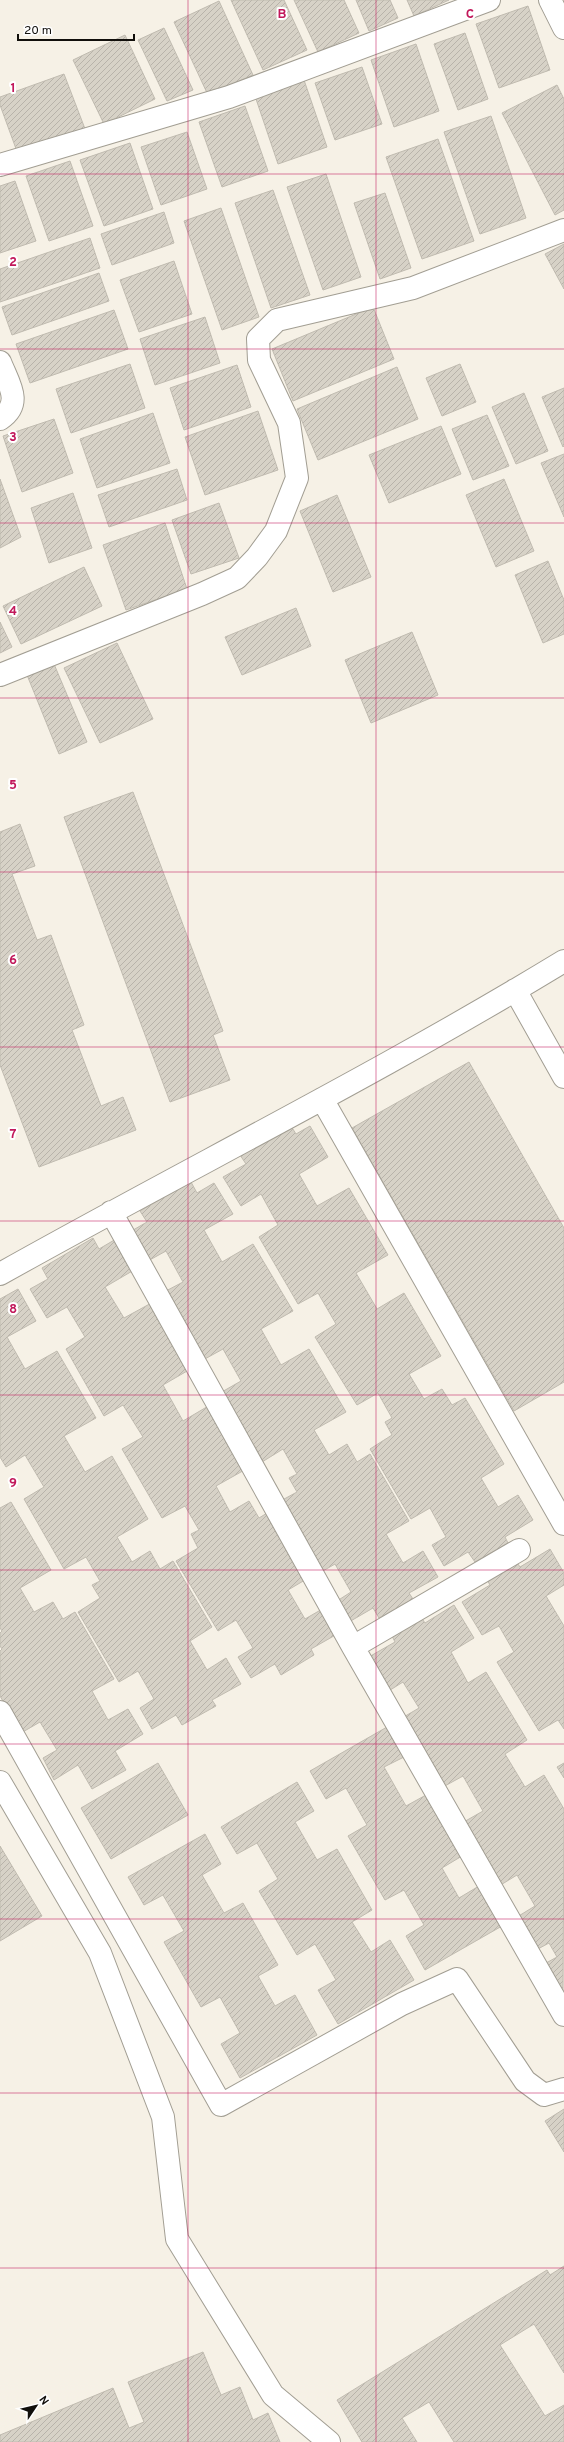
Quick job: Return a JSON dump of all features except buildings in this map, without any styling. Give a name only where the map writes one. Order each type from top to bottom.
[{"type":"street","points":[[0,165],[229,97],[489,0]]},
{"type":"street","points":[[550,0],[564,28]]},
{"type":"street","points":[[0,676],[202,594],[237,578],[257,557],[276,532],[297,478],[289,423],[259,360],[258,339],[277,320],[413,288],[564,230]]},
{"type":"street","points":[[0,362],[14,400],[12,410],[0,419]]},
{"type":"street","points":[[0,1274],[111,1212],[322,1099],[564,961]]},
{"type":"street","points":[[515,990],[564,1076]]},
{"type":"street","points":[[322,1099],[564,1524]]},
{"type":"street","points":[[111,1212],[353,1647],[564,2015]]},
{"type":"street","points":[[353,1647],[519,1550]]},
{"type":"street","points":[[0,1712],[221,2105],[402,2004],[457,1979],[525,2082],[544,2095],[564,2089]]},
{"type":"street","points":[[0,1782],[100,1953],[163,2117],[177,2239],[274,2395],[329,2442]]}]
